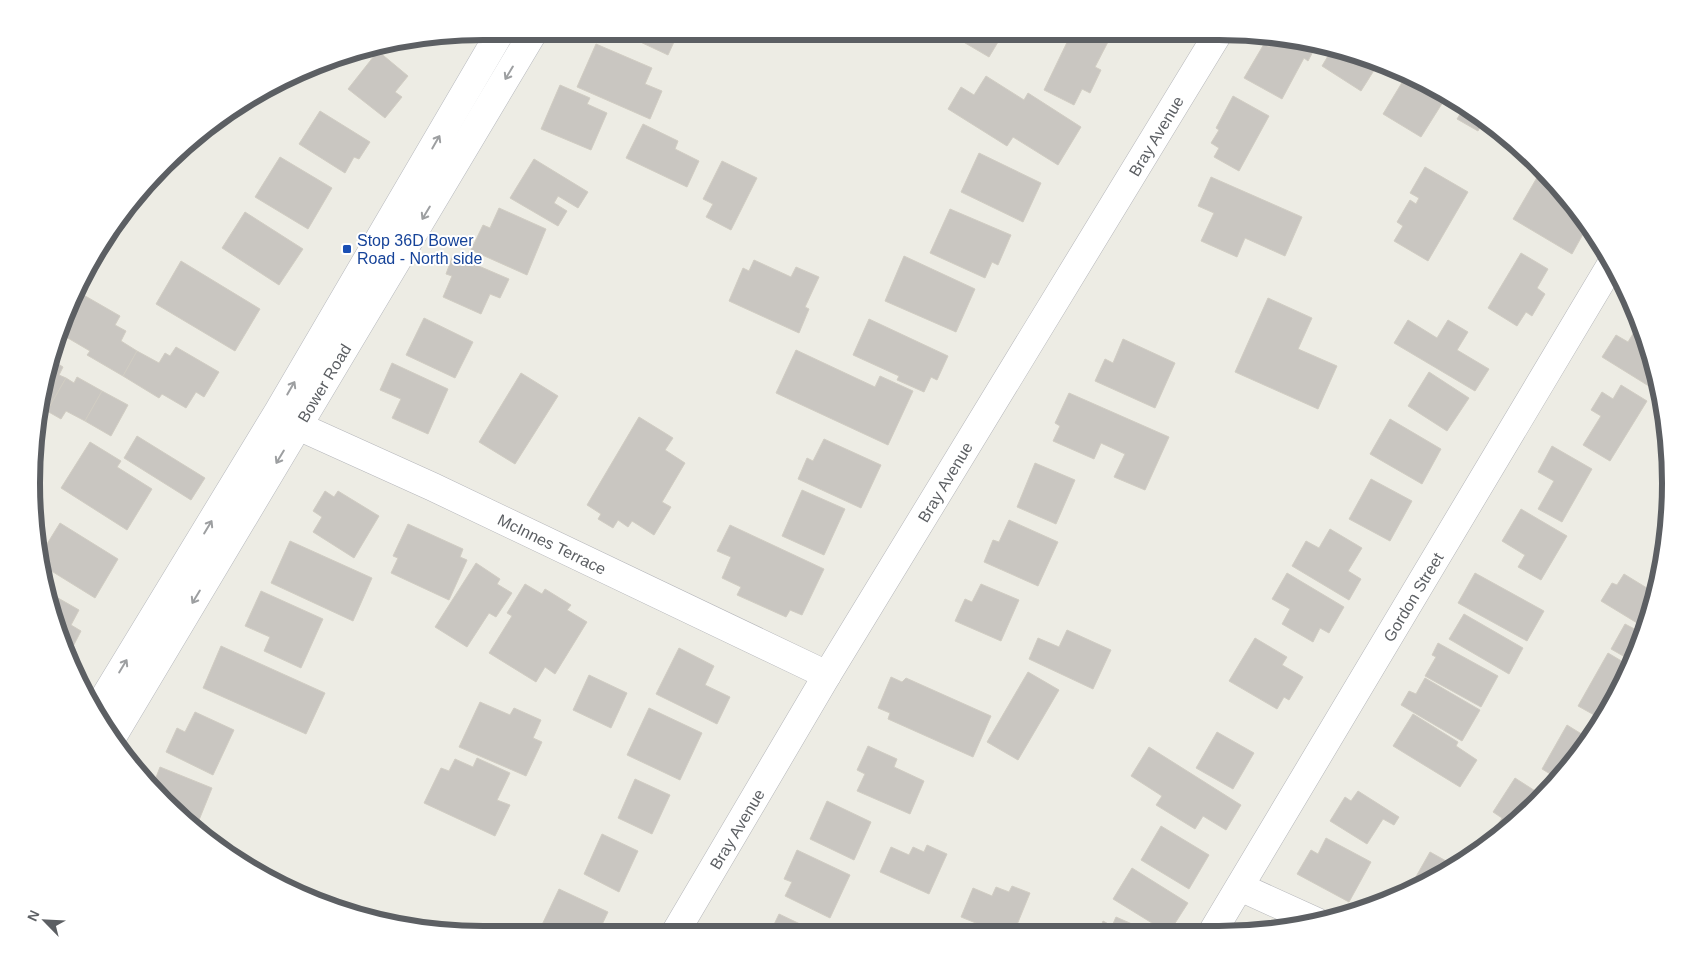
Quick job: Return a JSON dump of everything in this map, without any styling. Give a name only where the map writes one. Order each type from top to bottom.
[{"type":"street","name":"Bower Road","points":[[116,730],[496,40]]},
{"type":"street","name":"Bower Road","points":[[100,705],[288,419],[528,40]]},
{"type":"street","name":"Bray Avenue","points":[[679,926],[827,675],[1214,40]]},
{"type":"street","name":"Gordon Street","points":[[1216,926],[1607,271]]},
{"type":"street","name":"McInnes Terrace","points":[[288,419],[827,675]]},
{"type":"street","points":[[1240,887],[1306,917]]},
{"type":"building","points":[[636,40],[675,40],[668,55]]},
{"type":"building","points":[[960,40],[999,40],[989,57]]},
{"type":"building","points":[[1068,40],[1109,40],[1095,67],[1101,70],[1090,93],[1082,89],[1074,105],[1044,90]]},
{"type":"building","points":[[1271,43],[1313,51],[1308,61],[1304,58],[1282,99],[1244,78],[1264,44],[1269,47]]},
{"type":"building","points":[[596,44],[652,68],[645,84],[662,91],[650,119],[577,87]]},
{"type":"building","points":[[376,53],[380,53],[408,76],[395,92],[402,97],[385,118],[348,89]]},
{"type":"building","points":[[1329,54],[1375,69],[1361,91],[1322,66]]},
{"type":"building","points":[[986,76],[1024,100],[1028,93],[1081,127],[1058,165],[1013,137],[1007,146],[948,109],[961,87],[974,95]]},
{"type":"building","points":[[1403,81],[1443,101],[1421,137],[1383,114]]},
{"type":"building","points":[[560,85],[590,98],[587,104],[607,113],[591,150],[541,129]]},
{"type":"building","points":[[1233,96],[1269,116],[1239,171],[1214,157],[1219,148],[1211,143],[1219,130],[1216,128]]},
{"type":"building","points":[[320,111],[370,142],[359,159],[354,157],[345,173],[299,144]]},
{"type":"building","points":[[1461,112],[1481,126],[1478,131],[1457,119]]},
{"type":"building","points":[[643,124],[678,141],[675,149],[699,161],[687,187],[626,158]]},
{"type":"building","points":[[979,153],[1041,183],[1023,222],[961,192]]},
{"type":"building","points":[[280,157],[332,188],[308,229],[255,197]]},
{"type":"building","points":[[534,159],[588,192],[578,208],[558,196],[554,203],[567,211],[558,226],[510,198]]},
{"type":"building","points":[[722,161],[757,178],[731,230],[706,217],[713,204],[703,199]]},
{"type":"building","points":[[1425,167],[1468,192],[1428,261],[1394,241],[1403,226],[1397,222],[1410,200],[1416,204],[1419,198],[1410,193]]},
{"type":"building","points":[[1538,176],[1570,213],[1584,233],[1572,254],[1513,219]]},
{"type":"building","points":[[1211,177],[1302,217],[1285,256],[1245,238],[1237,257],[1201,241],[1214,213],[1198,206]]},
{"type":"building","points":[[499,208],[546,229],[527,275],[471,250],[483,225],[490,228]]},
{"type":"building","points":[[950,209],[1011,235],[998,265],[992,262],[985,278],[930,253]]},
{"type":"building","points":[[245,212],[303,249],[279,285],[222,248]]},
{"type":"building","points":[[1521,253],[1548,269],[1537,288],[1545,294],[1532,316],[1526,312],[1517,326],[1488,308]]},
{"type":"building","points":[[453,255],[509,279],[500,298],[490,294],[481,314],[443,297],[452,276],[446,274]]},
{"type":"building","points":[[904,256],[975,289],[956,332],[885,301]]},
{"type":"building","points":[[754,260],[791,277],[796,267],[819,277],[805,307],[809,309],[799,333],[729,301],[743,268],[749,271]]},
{"type":"building","points":[[181,261],[260,309],[235,351],[156,304]]},
{"type":"building","points":[[83,294],[120,316],[115,325],[126,331],[121,341],[137,351],[123,376],[87,355],[90,351],[66,337]]},
{"type":"building","points":[[1268,298],[1312,318],[1298,349],[1337,366],[1318,409],[1235,372]]},
{"type":"building","points":[[424,318],[473,342],[455,378],[406,355]]},
{"type":"building","points":[[869,319],[948,356],[937,380],[931,377],[924,392],[897,380],[899,376],[853,355]]},
{"type":"building","points":[[1408,320],[1437,338],[1448,320],[1468,332],[1457,350],[1489,369],[1475,391],[1394,343]]},
{"type":"building","points":[[1635,331],[1647,368],[1651,387],[1602,357],[1616,335],[1628,342]]},
{"type":"building","points":[[1123,339],[1175,363],[1155,408],[1095,381],[1105,359],[1113,363]]},
{"type":"building","points":[[176,347],[219,372],[204,397],[196,392],[186,408],[162,394],[159,398],[123,376],[137,351],[159,363],[165,353],[170,356]]},
{"type":"building","points":[[796,350],[875,387],[880,376],[913,391],[888,445],[776,393]]},
{"type":"building","points":[[57,363],[63,367],[59,375],[66,378],[47,411]]},
{"type":"building","points":[[392,363],[448,389],[428,434],[392,418],[401,399],[380,390]]},
{"type":"building","points":[[1429,372],[1469,398],[1447,431],[1408,406]]},
{"type":"building","points":[[521,373],[558,396],[515,464],[479,442]]},
{"type":"building","points":[[77,377],[102,391],[85,421],[66,411],[61,419],[47,411],[66,378],[74,383]]},
{"type":"building","points":[[1621,385],[1647,401],[1610,461],[1583,445],[1601,416],[1591,410],[1602,392],[1613,399]]},
{"type":"building","points":[[102,391],[128,405],[111,436],[85,421]]},
{"type":"building","points":[[1069,393],[1169,437],[1145,490],[1114,477],[1125,454],[1101,443],[1094,459],[1053,441],[1060,426],[1055,423]]},
{"type":"building","points":[[639,417],[673,438],[665,450],[685,463],[662,502],[671,507],[654,535],[632,521],[628,527],[618,520],[613,528],[598,519],[601,514],[587,505]]},
{"type":"building","points":[[1390,419],[1441,449],[1422,484],[1370,454]]},
{"type":"building","points":[[137,436],[205,478],[191,500],[124,458]]},
{"type":"building","points":[[824,439],[881,465],[861,508],[798,479],[807,458],[813,461]]},
{"type":"building","points":[[90,442],[121,461],[117,467],[152,489],[127,530],[61,488]]},
{"type":"building","points":[[1552,446],[1592,469],[1562,522],[1538,509],[1554,481],[1538,472]]},
{"type":"building","points":[[1035,463],[1075,480],[1056,524],[1017,507]]},
{"type":"building","points":[[1371,479],[1412,501],[1390,541],[1349,519]]},
{"type":"building","points":[[802,490],[845,509],[824,555],[782,536]]},
{"type":"building","points":[[325,491],[334,497],[338,491],[379,516],[354,558],[313,532],[322,517],[313,511]]},
{"type":"building","points":[[1521,509],[1567,536],[1541,580],[1518,567],[1525,555],[1502,541]]},
{"type":"building","points":[[1009,520],[1058,542],[1038,586],[984,562],[993,540],[999,542]]},
{"type":"building","points":[[60,523],[118,559],[95,598],[49,570],[45,547]]},
{"type":"building","points":[[408,524],[463,549],[460,557],[467,560],[449,600],[391,573],[398,558],[393,556]]},
{"type":"building","points":[[730,525],[824,569],[802,615],[790,610],[786,617],[737,595],[741,587],[722,578],[731,557],[717,551]]},
{"type":"building","points":[[1330,529],[1362,548],[1348,571],[1361,579],[1349,600],[1292,566],[1306,541],[1319,548]]},
{"type":"building","points":[[290,541],[372,578],[353,621],[271,583]]},
{"type":"building","points":[[476,563],[500,579],[497,584],[512,593],[496,617],[489,613],[467,647],[435,627]]},
{"type":"building","points":[[1287,573],[1344,607],[1329,633],[1320,628],[1313,642],[1282,624],[1290,609],[1272,599]]},
{"type":"building","points":[[1475,573],[1544,611],[1527,641],[1458,603]]},
{"type":"building","points":[[1624,574],[1649,589],[1638,624],[1601,601],[1612,583],[1617,585]]},
{"type":"building","points":[[525,584],[542,594],[545,589],[571,605],[567,610],[587,622],[555,674],[545,667],[536,682],[489,653],[512,616],[507,613]]},
{"type":"building","points":[[981,584],[1019,600],[1001,641],[955,621],[965,599],[972,602]]},
{"type":"building","points":[[261,591],[323,619],[301,668],[264,651],[270,637],[245,626]]},
{"type":"building","points":[[55,596],[79,610],[71,625],[81,631],[72,648]]},
{"type":"building","points":[[1464,614],[1523,648],[1509,674],[1449,639]]},
{"type":"building","points":[[1625,624],[1636,630],[1626,658],[1611,649]]},
{"type":"building","points":[[1067,630],[1111,650],[1093,689],[1029,659],[1038,638],[1059,647]]},
{"type":"building","points":[[1255,638],[1287,657],[1282,665],[1303,677],[1289,700],[1284,697],[1277,709],[1229,681]]},
{"type":"building","points":[[1438,643],[1498,676],[1481,707],[1425,676],[1436,657],[1432,655]]},
{"type":"building","points":[[221,646],[325,693],[306,734],[203,688]]},
{"type":"building","points":[[679,648],[714,666],[705,685],[730,697],[717,724],[656,694]]},
{"type":"building","points":[[1608,653],[1624,662],[1595,716],[1578,706]]},
{"type":"building","points":[[1028,672],[1059,690],[1018,760],[987,742]]},
{"type":"building","points":[[589,675],[627,693],[611,728],[573,710]]},
{"type":"building","points":[[891,677],[902,682],[906,678],[991,716],[973,757],[888,719],[890,713],[878,708]]},
{"type":"building","points":[[1425,678],[1480,710],[1462,741],[1401,705],[1409,691],[1416,694]]},
{"type":"building","points":[[480,702],[510,715],[514,708],[541,720],[533,738],[542,742],[526,776],[459,747]]},
{"type":"building","points":[[649,708],[702,733],[680,780],[627,755]]},
{"type":"building","points":[[195,712],[234,730],[213,775],[166,752],[177,728],[185,732]]},
{"type":"building","points":[[1413,714],[1458,742],[1456,746],[1477,760],[1460,787],[1393,746]]},
{"type":"building","points":[[1567,725],[1583,735],[1552,775],[1542,769]]},
{"type":"building","points":[[1217,732],[1254,753],[1233,789],[1196,768]]},
{"type":"building","points":[[868,746],[897,759],[894,767],[924,781],[910,814],[857,791],[865,774],[857,770]]},
{"type":"building","points":[[1149,747],[1241,805],[1226,830],[1203,816],[1195,829],[1156,805],[1162,796],[1131,776]]},
{"type":"building","points":[[477,758],[510,773],[497,800],[510,805],[495,836],[424,803],[441,768],[449,771],[455,759],[473,767]]},
{"type":"building","points":[[160,767],[212,788],[198,822],[170,796],[155,780]]},
{"type":"building","points":[[1515,778],[1536,792],[1495,829],[1502,818],[1493,812]]},
{"type":"building","points":[[635,779],[670,795],[652,834],[618,818]]},
{"type":"building","points":[[1358,791],[1399,817],[1394,825],[1383,819],[1367,844],[1330,821],[1345,797],[1351,801]]},
{"type":"building","points":[[827,801],[871,822],[854,860],[810,839]]},
{"type":"building","points":[[1161,826],[1209,855],[1189,889],[1141,860]]},
{"type":"building","points":[[602,834],[638,851],[619,892],[584,874]]},
{"type":"building","points":[[1326,838],[1371,862],[1349,902],[1297,874],[1311,850],[1318,854]]},
{"type":"building","points":[[927,845],[947,854],[929,894],[880,872],[891,847],[909,855],[913,847],[924,852]]},
{"type":"building","points":[[797,850],[850,875],[830,918],[785,896],[792,882],[784,879]]},
{"type":"building","points":[[1430,852],[1448,862],[1440,867],[1414,881]]},
{"type":"building","points":[[1132,868],[1188,903],[1173,926],[1157,926],[1113,899]]},
{"type":"building","points":[[1012,886],[1030,893],[1016,926],[983,926],[961,917],[973,888],[992,896],[996,887],[1009,892]]},
{"type":"building","points":[[559,889],[608,912],[601,926],[541,926]]},
{"type":"building","points":[[779,914],[804,926],[773,926]]},
{"type":"building","points":[[1116,917],[1137,926],[1112,926]]},
{"type":"building","points":[[1103,921],[1112,926],[1101,926]]},
{"type":"place","name":"Stop 36D Bower Road - North side","points":[[347,249]]}]
